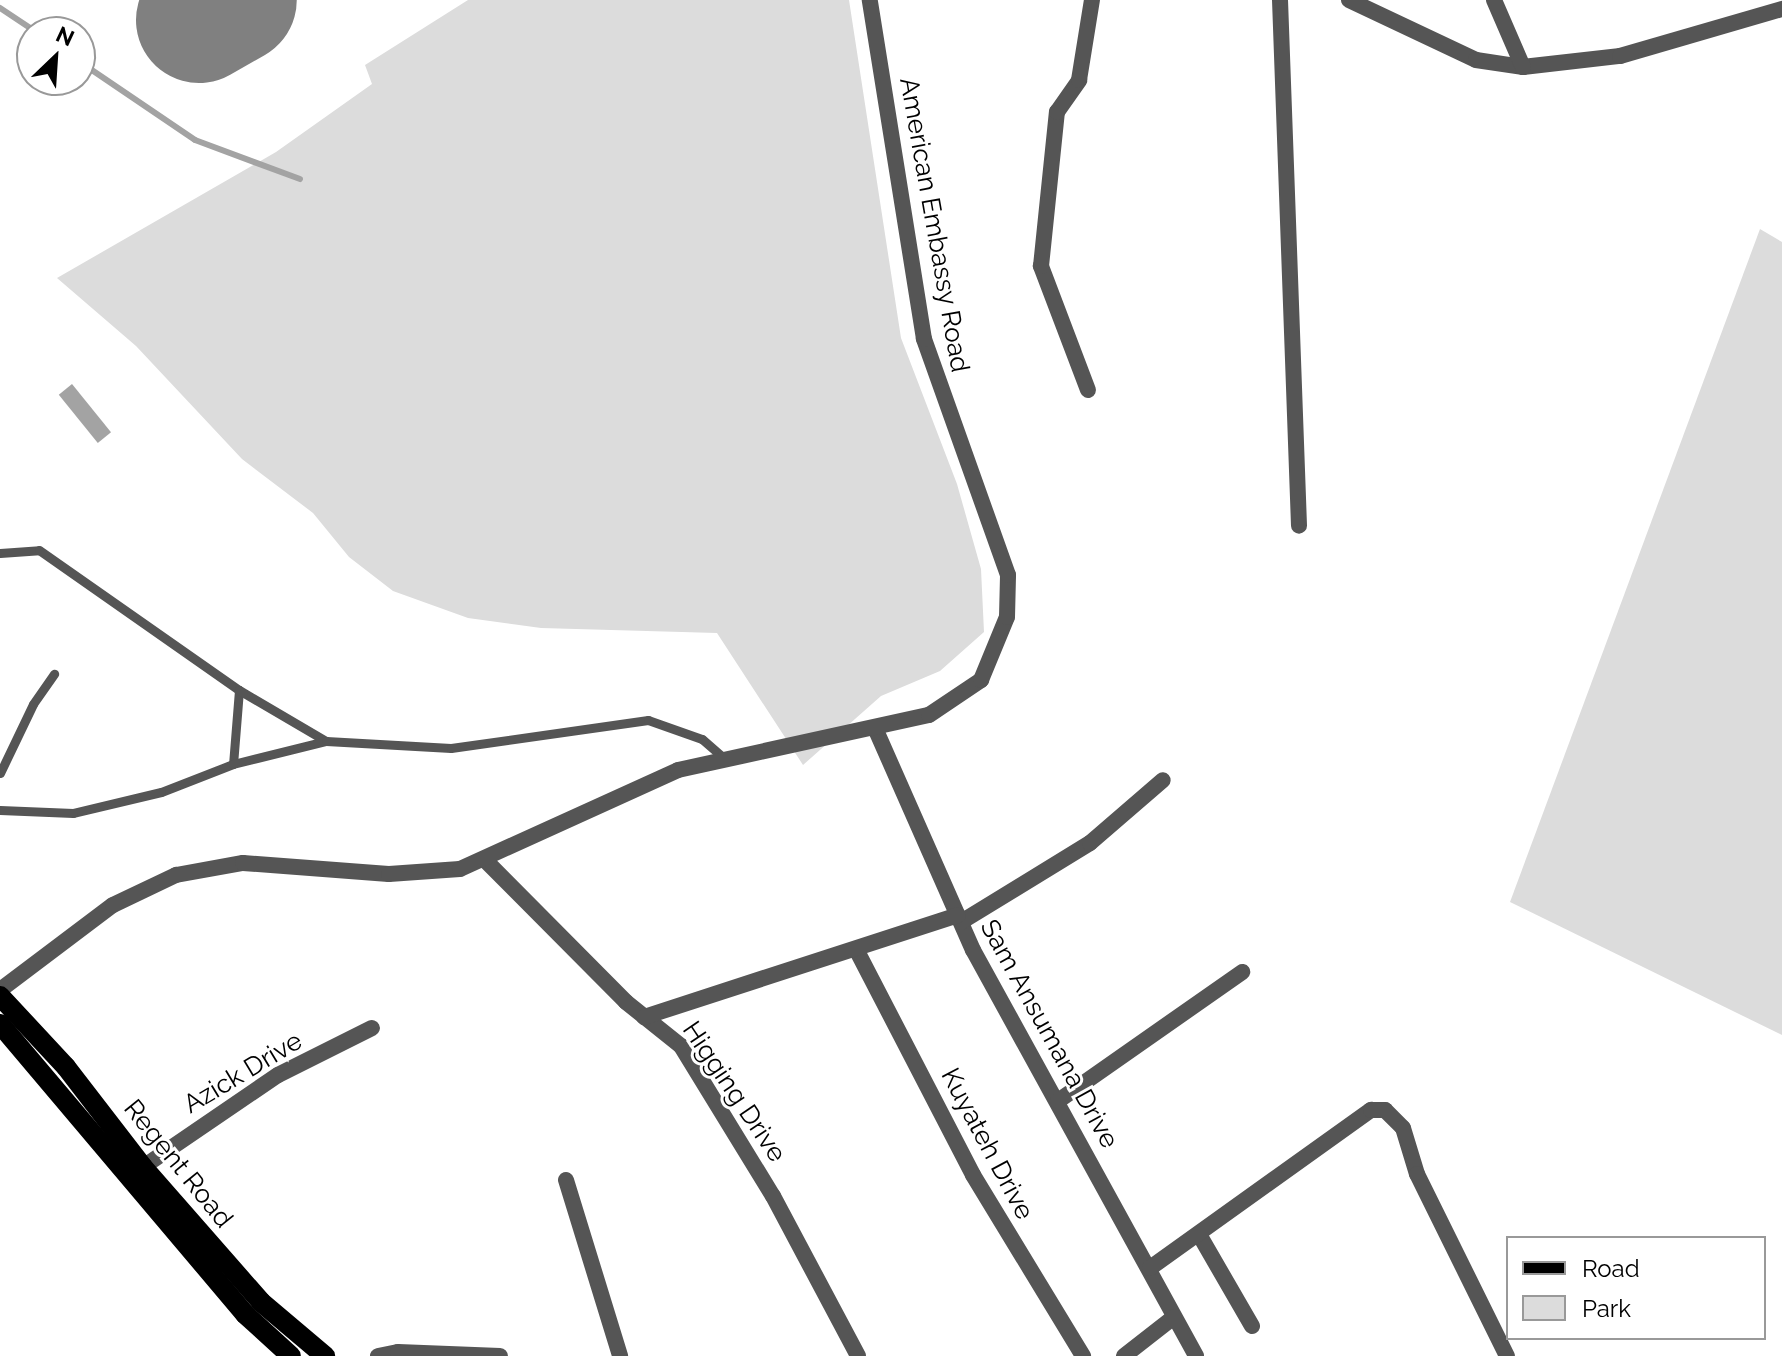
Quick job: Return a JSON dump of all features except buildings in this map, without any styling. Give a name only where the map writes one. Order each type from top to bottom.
[{"type":"main road","name":"Regent Road","points":[[0,993],[75,1078],[143,1167],[261,1302],[325,1356]]},
{"type":"main road","name":"Regent Road","points":[[0,1024],[245,1314],[291,1356]]},
{"type":"street","name":"American Embassy Road","points":[[0,993],[113,905],[176,875],[243,863],[389,874],[460,869],[486,861],[626,790],[723,757],[929,715],[981,680],[1001,644],[1009,597],[1002,557],[924,339],[870,0]]},
{"type":"street","points":[[1088,390],[1041,266],[1057,112],[1079,80],[1092,0]]},
{"type":"street","points":[[1280,0],[1299,526]]},
{"type":"street","points":[[1349,0],[1476,60],[1523,67],[1620,56],[1782,9]]},
{"type":"street","points":[[1494,0],[1523,67]]},
{"type":"street","name":"Sam Ansumana Drive","points":[[875,728],[959,919],[1196,1356]]},
{"type":"street","points":[[644,1017],[691,998],[959,919],[1090,843],[1163,780]]},
{"type":"street","name":"Higging Drive","points":[[486,861],[644,1017],[672,1036],[725,1116],[858,1356]]},
{"type":"street","name":"Kuyateh Drive","points":[[857,951],[973,1175],[1083,1356]]},
{"type":"street","points":[[1058,1101],[1242,972]]},
{"type":"street","name":"Azick Drive","points":[[143,1167],[278,1075],[372,1028]]},
{"type":"street","points":[[1150,1268],[1200,1236],[1371,1110],[1390,1111],[1403,1128],[1417,1174],[1507,1356]]},
{"type":"street","points":[[566,1180],[620,1356]]},
{"type":"street","points":[[1200,1236],[1252,1326]]},
{"type":"street","points":[[1124,1356],[1174,1317]]},
{"type":"street","points":[[378,1356],[500,1356]]},
{"type":"lane","points":[[0,553],[39,550],[239,690],[326,741]]},
{"type":"lane","points":[[0,773],[33,704],[54,674]]},
{"type":"lane","points":[[233,764],[239,690]]},
{"type":"lane","points":[[0,810],[73,813],[161,792],[233,764],[326,741],[451,748],[562,728],[648,720],[702,739],[723,757]]},
{"type":"green space","points":[[468,0],[849,0],[901,338],[957,484],[981,569],[984,632],[940,671],[881,696],[803,765],[717,633],[541,628],[468,618],[393,591],[349,557],[313,513],[242,459],[136,346],[57,278],[276,152],[372,84],[365,65]]},
{"type":"green space","points":[[1760,229],[1782,242],[1782,1035],[1510,902]]},
{"type":"shaded area","points":[[72,384],[111,432],[98,443],[59,395]]},
{"type":"waterway","points":[[0,8],[16,19]]},
{"type":"waterway","points":[[96,73],[195,140],[300,179]]},
{"type":"runway","points":[[199,20],[234,0]]}]
